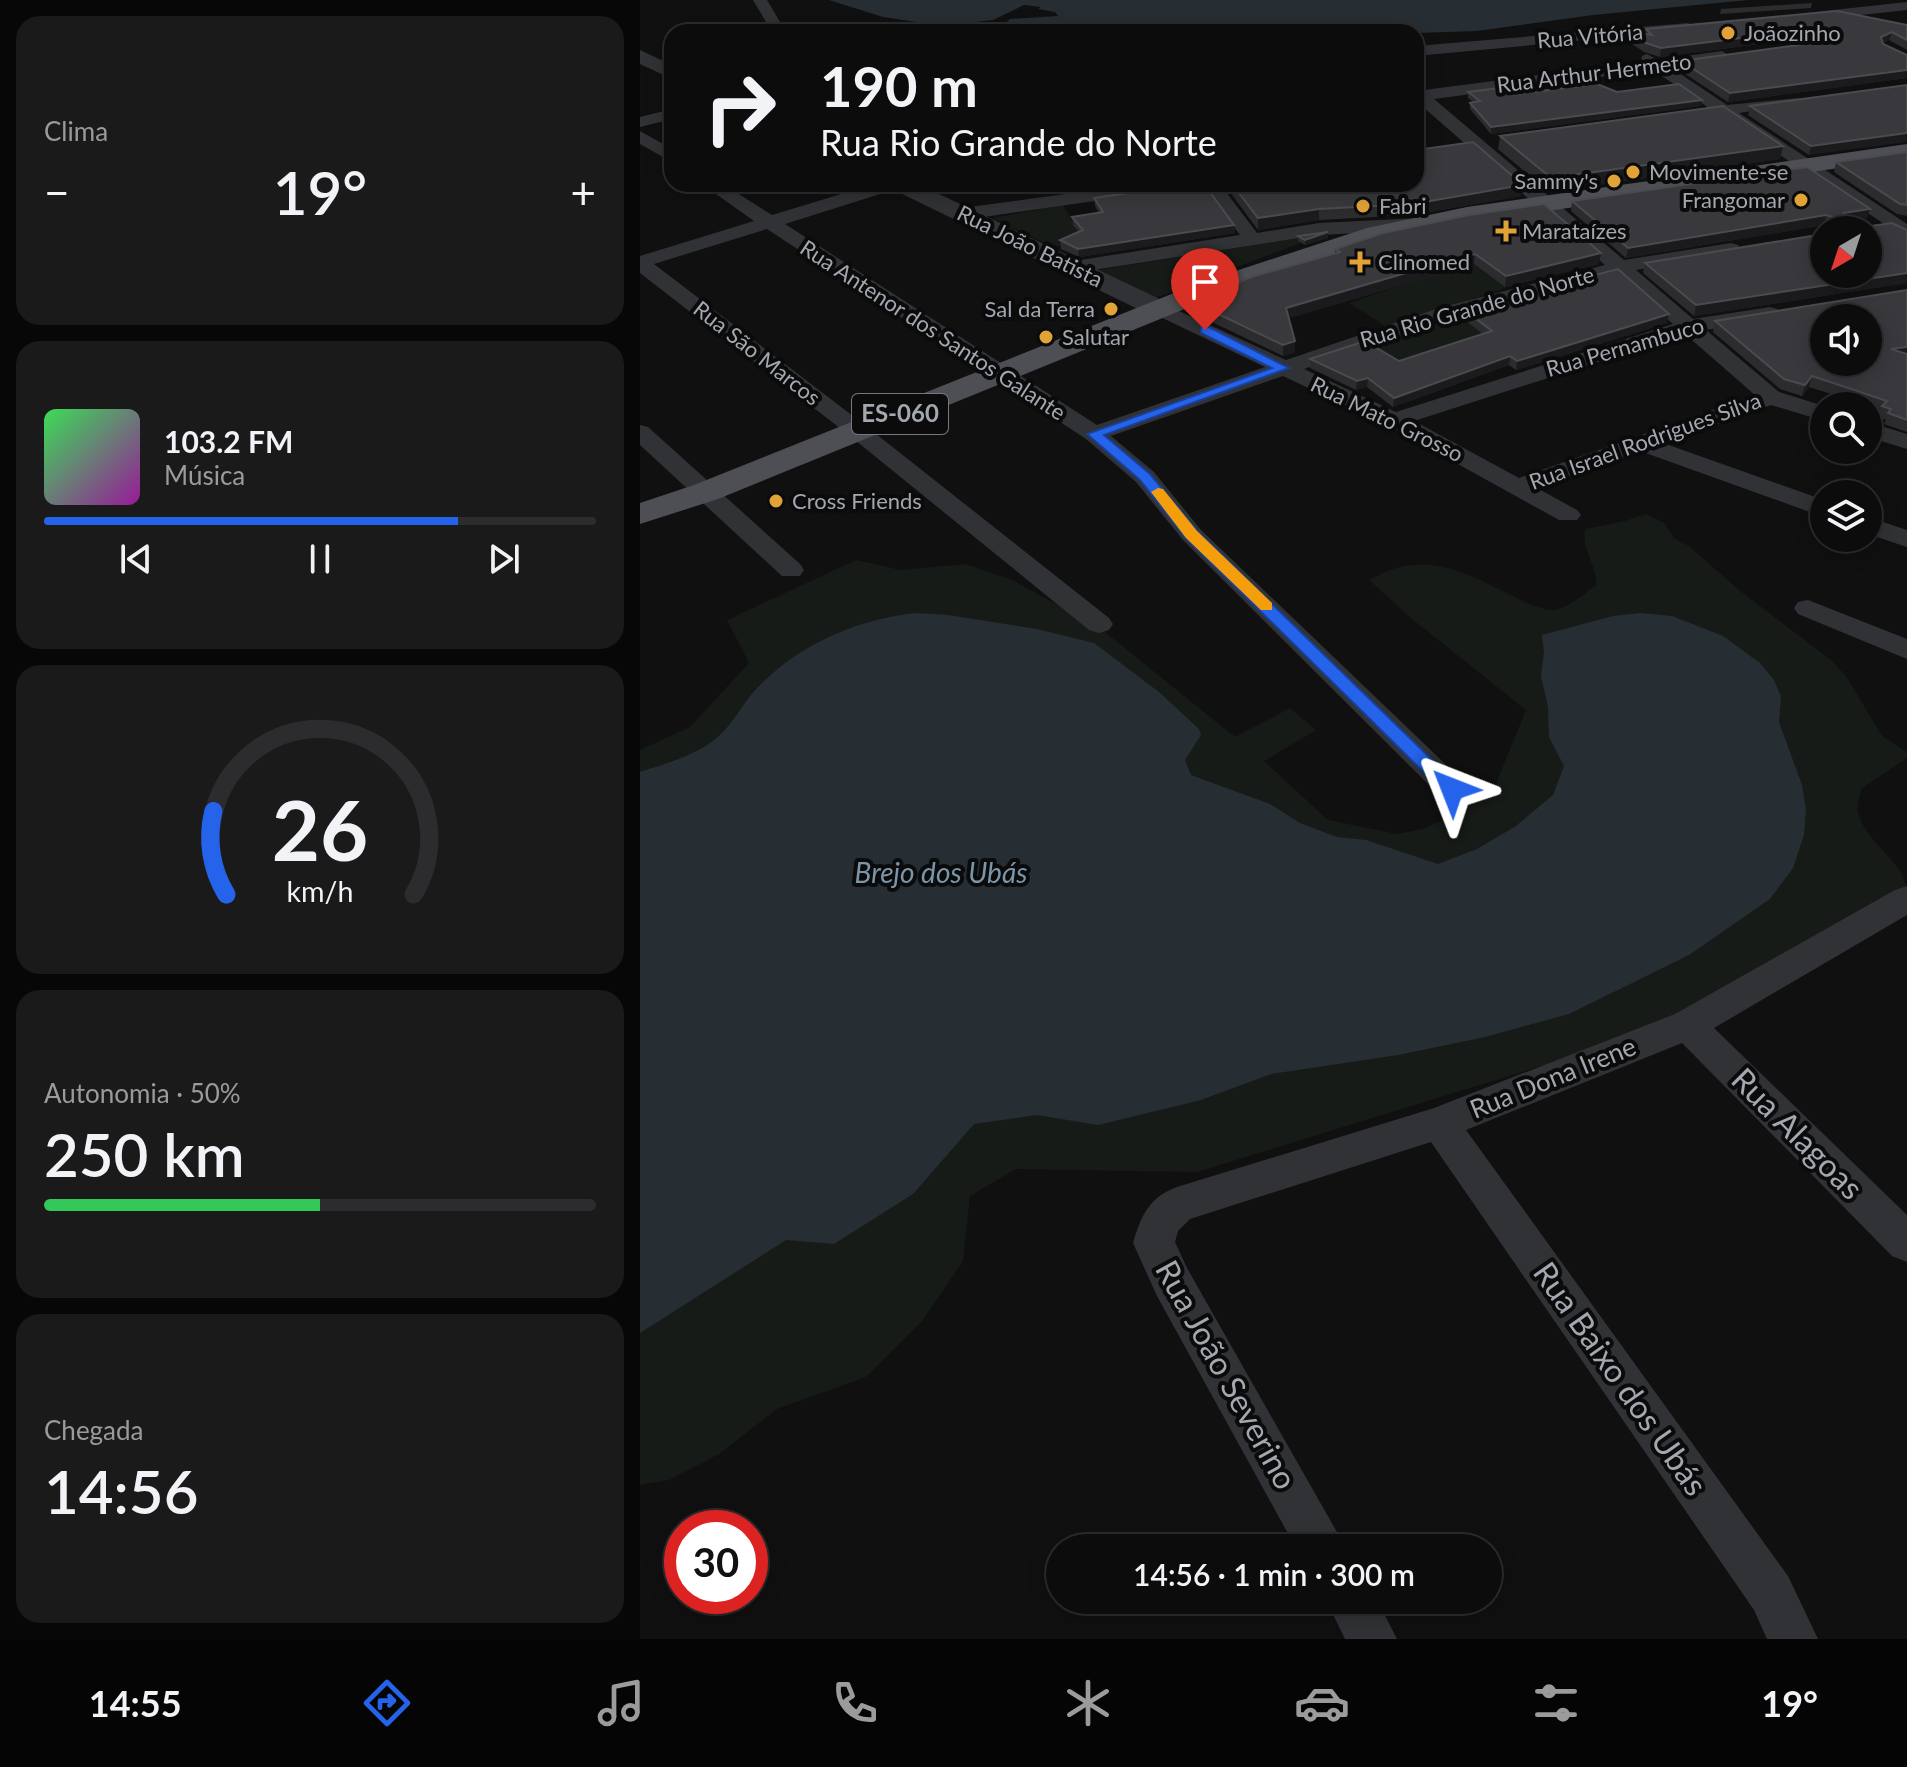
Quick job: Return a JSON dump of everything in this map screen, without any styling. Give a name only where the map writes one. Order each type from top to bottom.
[{"type":"main road","name":"ES-060","points":[[640,514],[706,492],[1159,309],[1320,250],[1422,224],[1907,151]]},
{"type":"street","points":[[760,0],[774,24]]},
{"type":"street","points":[[1792,18],[1907,6]]},
{"type":"street","points":[[1838,15],[1893,26]]},
{"type":"street","name":"Rua Vitória","points":[[1424,50],[1707,25]]},
{"type":"street","points":[[1610,34],[1902,226]]},
{"type":"street","name":"Rua Arthur Hermeto","points":[[1424,93],[1745,53]]},
{"type":"street","points":[[640,56],[664,69]]},
{"type":"street","points":[[1666,118],[1814,98]]},
{"type":"street","points":[[1424,99],[1485,142],[1548,203],[1771,397],[1810,410]]},
{"type":"street","points":[[640,122],[664,116]]},
{"type":"street","points":[[640,136],[664,152]]},
{"type":"street","points":[[1457,146],[1485,142]]},
{"type":"street","name":"Rua Antenor dos Santos Galante","points":[[723,192],[1094,434],[1145,477],[1192,535],[1452,789]]},
{"type":"street","points":[[640,262],[866,192]]},
{"type":"street","name":"Rua João Batista","points":[[917,192],[1159,309]]},
{"type":"street","points":[[962,214],[1121,192]]},
{"type":"street","points":[[1217,192],[1253,240]]},
{"type":"street","points":[[1074,267],[1335,227],[1422,224]]},
{"type":"street","points":[[1882,227],[1902,226]]},
{"type":"street","name":"Rua Rio Grande do Norte","points":[[1094,434],[1446,312],[1620,267],[1746,246]]},
{"type":"street","name":"Rua São Marcos","points":[[640,262],[1099,624]]},
{"type":"street","name":"Rua Mato Grosso","points":[[1159,309],[1399,422],[1568,515]]},
{"type":"street","name":"Rua Pernambuco","points":[[1399,422],[1409,413],[1689,326],[1798,309]]},
{"type":"street","name":"Rua Israel Rodrigues Silva","points":[[1519,486],[1771,397]]},
{"type":"street","points":[[640,432],[791,570]]},
{"type":"street","points":[[1882,434],[1907,442]]},
{"type":"street","points":[[1643,444],[1810,504]]},
{"type":"street","points":[[1882,530],[1907,539]]},
{"type":"street","points":[[1808,608],[1907,650]]},
{"type":"street","name":"Rua Dona Irene","points":[[1177,1205],[1439,1123],[1688,1025],[1904,906]]},
{"type":"street","name":"Rua Alagoas","points":[[1688,1025],[1907,1243]]},
{"type":"street","name":"Rua Baixo dos Ubás","points":[[1439,1123],[1771,1593],[1793,1639]]},
{"type":"street","name":"Rua João Severino","points":[[1177,1205],[1160,1221],[1154,1243],[1172,1282],[1314,1534]]},
{"type":"street","points":[[1358,1614],[1372,1639]]},
{"type":"shaded area","points":[[1063,205],[1084,239],[1054,247],[992,218]]},
{"type":"shaded area","points":[[1317,235],[1153,299],[1099,270]]},
{"type":"shaded area","points":[[1471,262],[1506,288],[1387,327],[1349,303]]},
{"type":"shaded area","points":[[1458,314],[1491,340],[1402,370],[1364,344]]},
{"type":"shaded area","name":"Brejo dos Ubás","points":[[1646,514],[1664,523],[1674,538],[1689,546],[1739,590],[1831,660],[1846,676],[1882,736],[1907,752],[1907,758],[1862,788],[1858,813],[1869,834],[1894,862],[1907,894],[1662,1029],[1197,1172],[1016,1169],[970,1196],[963,1261],[923,1320],[866,1377],[777,1409],[719,1454],[669,1480],[640,1485],[640,750],[690,727],[749,663],[727,620],[856,560],[901,570],[966,564],[1012,580],[1100,628],[1235,737],[1290,708],[1316,730],[1264,761],[1328,820],[1397,834],[1423,829],[1458,813],[1495,786],[1526,710],[1412,619],[1369,580],[1407,566],[1441,566],[1536,606],[1558,609],[1596,586],[1595,572],[1585,544],[1585,529]]},
{"type":"water","points":[[829,0],[1748,0],[1593,15],[1477,31],[1424,33],[1424,24],[1006,23],[1010,19],[1058,16],[1055,12],[1038,9],[1041,7],[1024,5],[993,20],[930,24],[883,17]]},
{"type":"water","name":"Brejo dos Ubás","points":[[916,613],[1037,629],[1094,643],[1159,692],[1199,729],[1201,735],[1185,760],[1191,775],[1270,804],[1300,823],[1337,837],[1366,840],[1438,864],[1477,849],[1516,826],[1553,795],[1564,766],[1549,737],[1548,707],[1541,676],[1544,652],[1542,635],[1613,616],[1641,613],[1672,616],[1723,636],[1760,663],[1774,680],[1781,697],[1779,722],[1802,785],[1806,809],[1804,835],[1793,868],[1770,899],[1689,955],[1569,1014],[1485,1037],[1398,1055],[1271,1074],[1201,1100],[1098,1125],[1037,1115],[974,1124],[913,1194],[834,1244],[786,1240],[640,1333],[640,772],[706,746],[727,727],[761,684],[794,656],[813,645],[853,627]]},
{"type":"building","points":[[1837,11],[1907,25],[1907,40],[1892,32],[1881,37],[1883,44],[1907,55],[1907,70],[1730,93],[1681,61],[1828,41],[1833,35],[1822,28],[1661,48],[1646,43],[1628,31],[1652,35],[1646,29]]},
{"type":"building","points":[[1597,84],[1617,92],[1679,84],[1702,100],[1491,127],[1470,103],[1480,101],[1468,92],[1499,88],[1509,95]]},
{"type":"building","points":[[1907,85],[1907,133],[1811,146],[1750,106]]},
{"type":"building","points":[[1723,106],[1783,146],[1551,178],[1500,136]]},
{"type":"building","points":[[1473,142],[1523,185],[1413,204],[1319,209],[1258,218],[1238,192],[1424,192],[1424,149]]},
{"type":"building","points":[[1907,152],[1907,205],[1900,204],[1836,162]]},
{"type":"building","points":[[1807,167],[1870,209],[1844,213],[1843,216],[1810,216],[1628,248],[1572,201]]},
{"type":"building","points":[[1135,192],[1210,192],[1234,225],[1078,249],[1060,240],[1083,230],[1072,217],[1103,212],[1094,198]]},
{"type":"building","points":[[1544,204],[1601,253],[1506,276],[1475,254],[1416,270],[1286,308],[1295,341],[1283,345],[1193,302],[1251,277],[1340,252],[1335,249],[1383,233],[1469,215]]},
{"type":"building","points":[[1892,223],[1907,230],[1907,273],[1882,277],[1882,224]]},
{"type":"building","points":[[1328,232],[1305,240],[1298,236]]},
{"type":"building","points":[[1810,236],[1810,288],[1696,305],[1645,263]]},
{"type":"building","points":[[1618,269],[1669,314],[1517,361],[1510,356],[1394,398],[1368,378],[1357,381],[1310,359],[1365,341],[1399,361],[1492,331],[1463,309]]},
{"type":"building","points":[[1907,290],[1907,347],[1891,349],[1907,354],[1907,420],[1888,413],[1891,409],[1882,406],[1887,401],[1882,399],[1882,392],[1860,392],[1812,376],[1882,376],[1882,304],[1820,304]]},
{"type":"building","points":[[1810,306],[1812,376],[1805,385],[1784,379],[1715,321]]},
{"type":"slow traffic","points":[[1158,492],[1192,535],[1267,607]]},
{"type":"place","name":"Joãozinho","points":[[1728,33]]},
{"type":"place","name":"Movimente-se","points":[[1633,172]]},
{"type":"place","name":"Sammy's","points":[[1614,181]]},
{"type":"place","name":"Frangomar","points":[[1801,200]]},
{"type":"place","name":"Fabri","points":[[1363,206]]},
{"type":"place","name":"Marataízes","points":[[1506,231]]},
{"type":"place","name":"Clinomed","points":[[1360,262]]},
{"type":"place","name":"Sal da Terra","points":[[1111,309]]},
{"type":"place","name":"Salutar","points":[[1046,337]]},
{"type":"place","name":"Cross Friends","points":[[776,501]]},
{"type":"route","points":[[1205,330],[1283,368],[1094,434],[1145,477],[1192,535],[1452,789]]}]
